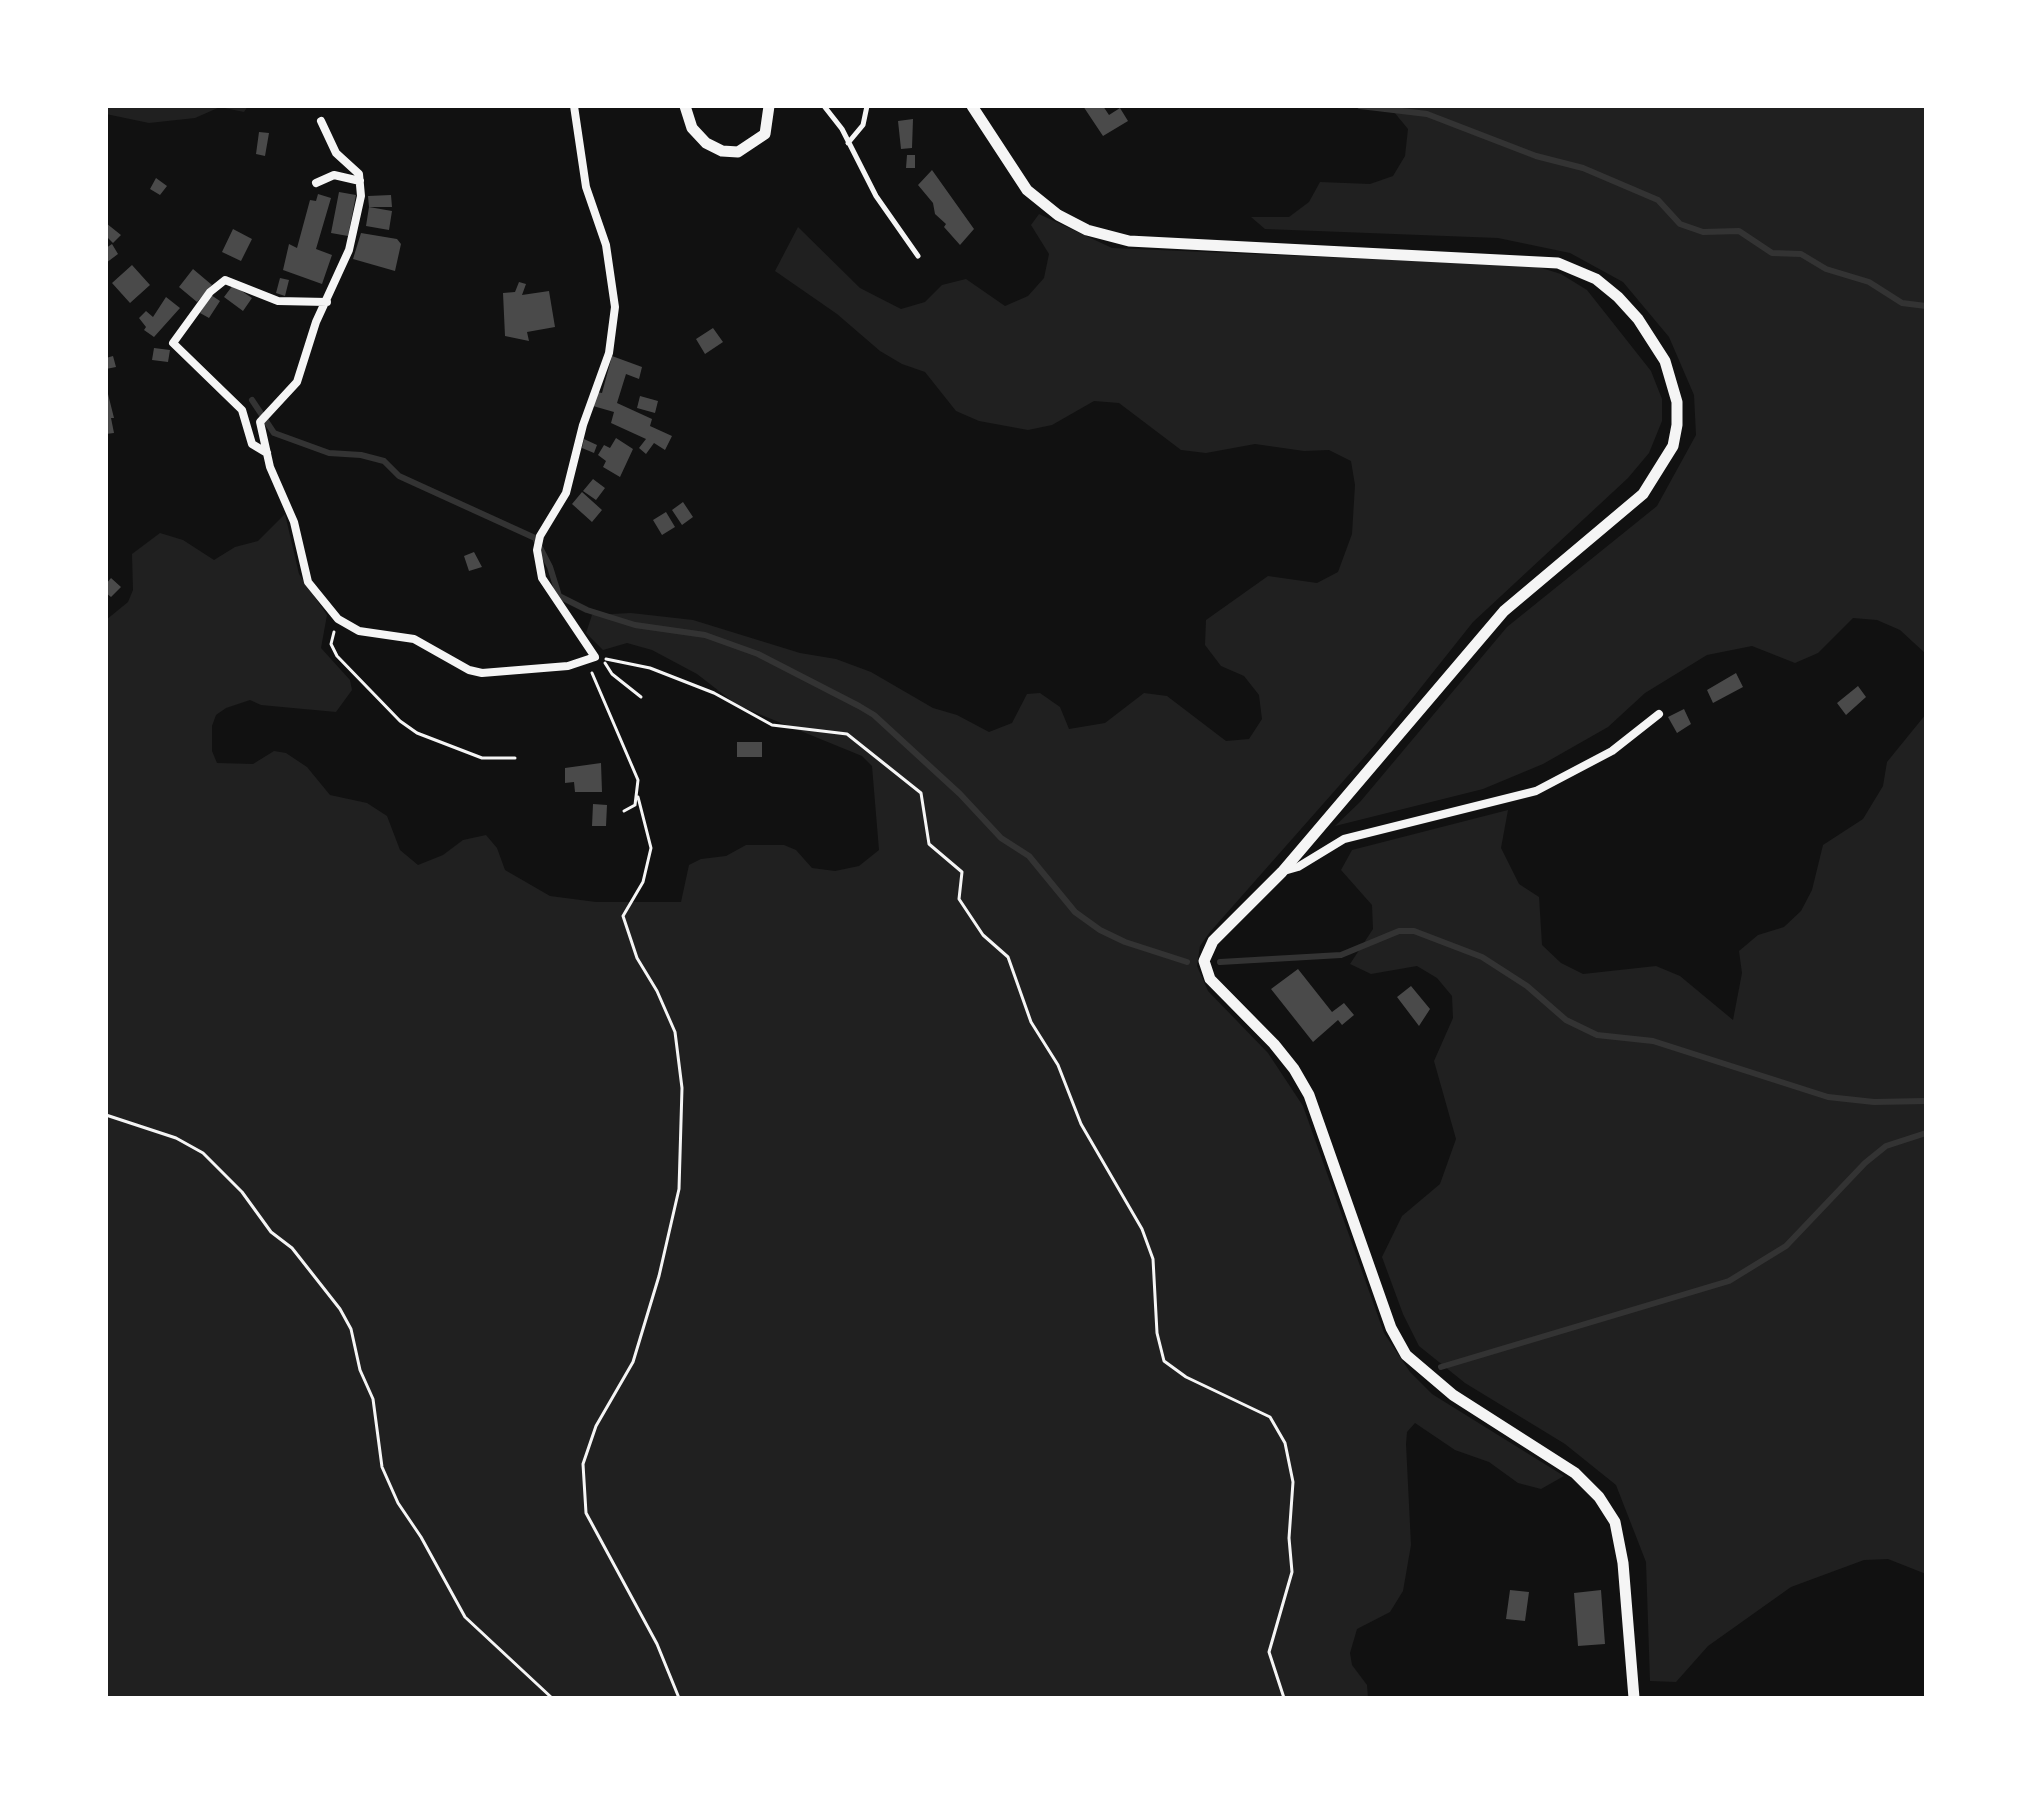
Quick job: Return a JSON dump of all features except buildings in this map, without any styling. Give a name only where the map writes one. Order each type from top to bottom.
[{"type":"street","points":[[321,121],[336,153],[359,174],[349,250],[316,322],[297,382],[260,422],[267,453],[294,522],[308,582],[338,619],[359,631],[414,639],[469,670],[482,673],[568,666],[595,657],[542,578],[537,550],[540,536],[566,493],[583,425],[609,353],[615,307],[606,245],[586,187],[574,106]]},
{"type":"street","points":[[685,106],[692,128],[706,143],[722,151],[738,152],[765,134],[769,106]]},
{"type":"street","points":[[972,106],[1027,190],[1058,215],[1087,230],[1129,241],[1558,263],[1596,279],[1618,297],[1638,319],[1665,361],[1677,402],[1677,425],[1668,457],[1643,494],[1504,611],[1282,872],[1213,941],[1204,968],[1224,995],[1281,1052],[1309,1095],[1391,1328],[1406,1355],[1453,1395],[1575,1473],[1599,1497],[1615,1522],[1623,1563],[1634,1698]]},
{"type":"street","points":[[316,183],[334,175],[360,181]]},
{"type":"street","points":[[267,453],[252,444],[242,410],[173,343],[210,292],[225,280],[278,301],[327,302]]},
{"type":"street","points":[[1282,872],[1298,867],[1344,839],[1536,791],[1612,751],[1659,714]]},
{"type":"lane","points":[[824,106],[842,129],[876,196],[918,256]]},
{"type":"lane","points":[[848,143],[863,125],[867,106]]},
{"type":"path","points":[[338,619],[331,644],[337,656],[400,721],[417,733],[482,758],[515,758]]},
{"type":"path","points":[[595,657],[641,697]]},
{"type":"path","points":[[595,657],[589,666],[638,780],[638,797],[651,848],[643,882],[623,916],[637,958],[657,991],[675,1032],[682,1088],[679,1189],[659,1276],[633,1362],[596,1426],[583,1464],[586,1513],[657,1644],[679,1698]]},
{"type":"path","points":[[595,657],[650,668],[714,693],[772,725],[847,734],[921,793],[929,844],[962,872],[959,899],[983,935],[1008,957],[1031,1022],[1058,1065],[1081,1124],[1142,1229],[1153,1259],[1157,1333],[1164,1361],[1186,1377],[1270,1417],[1285,1443],[1293,1482],[1289,1538],[1292,1572],[1269,1652],[1284,1698]]},
{"type":"path","points":[[624,811],[630,810],[638,797]]},
{"type":"path","points":[[106,1115],[176,1138],[203,1153],[242,1192],[271,1232],[292,1248],[340,1309],[351,1329],[360,1370],[373,1399],[382,1467],[392,1493],[465,1617],[552,1698]]},
{"type":"shaded area","points":[[106,106],[248,106],[244,112],[220,107],[195,118],[149,123],[106,114]]},
{"type":"shaded area","points":[[1389,106],[1926,106],[1926,654],[1900,630],[1877,620],[1853,618],[1818,653],[1795,663],[1752,646],[1707,655],[1645,693],[1608,727],[1543,764],[1483,789],[1335,826],[1360,802],[1507,627],[1657,506],[1696,435],[1694,395],[1669,337],[1623,282],[1570,253],[1498,238],[1265,229],[1251,217],[1289,217],[1309,202],[1320,182],[1370,184],[1393,176],[1405,156],[1408,129]]},
{"type":"shaded area","points":[[1039,214],[1112,248],[1535,266],[1561,274],[1587,290],[1651,371],[1662,399],[1662,421],[1649,453],[1628,478],[1473,622],[1376,744],[1210,932],[1200,946],[1197,966],[1208,991],[1268,1053],[1303,1106],[1384,1333],[1410,1372],[1432,1394],[1564,1476],[1541,1489],[1518,1483],[1489,1462],[1455,1450],[1415,1423],[1407,1432],[1411,1545],[1403,1591],[1390,1612],[1357,1629],[1350,1653],[1352,1665],[1367,1685],[1368,1698],[106,1698],[106,620],[128,602],[133,590],[132,554],[160,533],[183,540],[214,560],[235,547],[258,541],[285,514],[299,574],[327,615],[321,648],[350,680],[352,690],[336,712],[261,705],[250,700],[226,708],[216,715],[212,726],[212,751],[217,763],[253,764],[274,751],[286,753],[307,767],[330,795],[367,803],[387,816],[400,850],[418,865],[443,855],[463,840],[486,835],[497,848],[505,870],[550,896],[596,902],[681,902],[689,865],[701,859],[726,856],[746,845],[784,845],[796,850],[812,868],[835,871],[859,866],[879,850],[872,766],[862,756],[737,705],[697,674],[652,650],[627,643],[603,650],[586,633],[592,615],[631,613],[693,620],[800,653],[836,659],[871,672],[933,708],[957,715],[989,732],[1012,723],[1027,694],[1040,693],[1060,707],[1069,729],[1105,723],[1144,693],[1167,696],[1226,741],[1249,739],[1262,719],[1259,695],[1244,676],[1221,666],[1205,645],[1206,620],[1268,576],[1317,583],[1338,572],[1352,534],[1355,485],[1351,461],[1329,450],[1304,451],[1255,444],[1206,453],[1181,450],[1119,403],[1094,401],[1052,425],[1028,430],[979,421],[956,411],[925,372],[902,364],[880,351],[837,314],[775,271],[798,227],[860,288],[901,309],[925,302],[942,285],[966,279],[1005,306],[1028,296],[1044,278],[1049,254],[1031,225]]},
{"type":"shaded area","points":[[1926,714],[1926,1574],[1888,1559],[1864,1560],[1791,1587],[1708,1646],[1676,1682],[1650,1681],[1646,1562],[1616,1485],[1565,1444],[1465,1383],[1419,1346],[1403,1314],[1382,1257],[1402,1216],[1440,1184],[1456,1139],[1434,1061],[1453,1018],[1452,996],[1437,978],[1417,966],[1371,974],[1350,964],[1373,929],[1372,905],[1341,870],[1352,850],[1508,810],[1501,848],[1519,884],[1539,897],[1542,945],[1561,963],[1583,974],[1656,966],[1680,976],[1733,1020],[1742,973],[1739,951],[1758,935],[1784,927],[1801,911],[1812,890],[1823,845],[1863,819],[1883,786],[1887,762]]},
{"type":"waterway","points":[[1360,106],[1427,114],[1536,156],[1583,168],[1658,200],[1680,224],[1703,232],[1739,231],[1772,253],[1801,254],[1826,269],[1869,282],[1902,303],[1926,306]]},
{"type":"waterway","points":[[252,400],[274,433],[329,453],[361,455],[384,461],[399,476],[535,538],[550,567],[559,596],[587,610],[635,625],[705,635],[758,654],[874,715],[960,794],[1001,838],[1029,856],[1075,912],[1100,930],[1125,942],[1187,962]]},
{"type":"waterway","points":[[1220,962],[1341,955],[1399,931],[1414,931],[1482,957],[1527,986],[1566,1020],[1597,1035],[1653,1041],[1828,1097],[1874,1102],[1926,1101]]},
{"type":"waterway","points":[[1441,1367],[1729,1281],[1786,1246],[1865,1163],[1886,1146],[1926,1133]]}]
